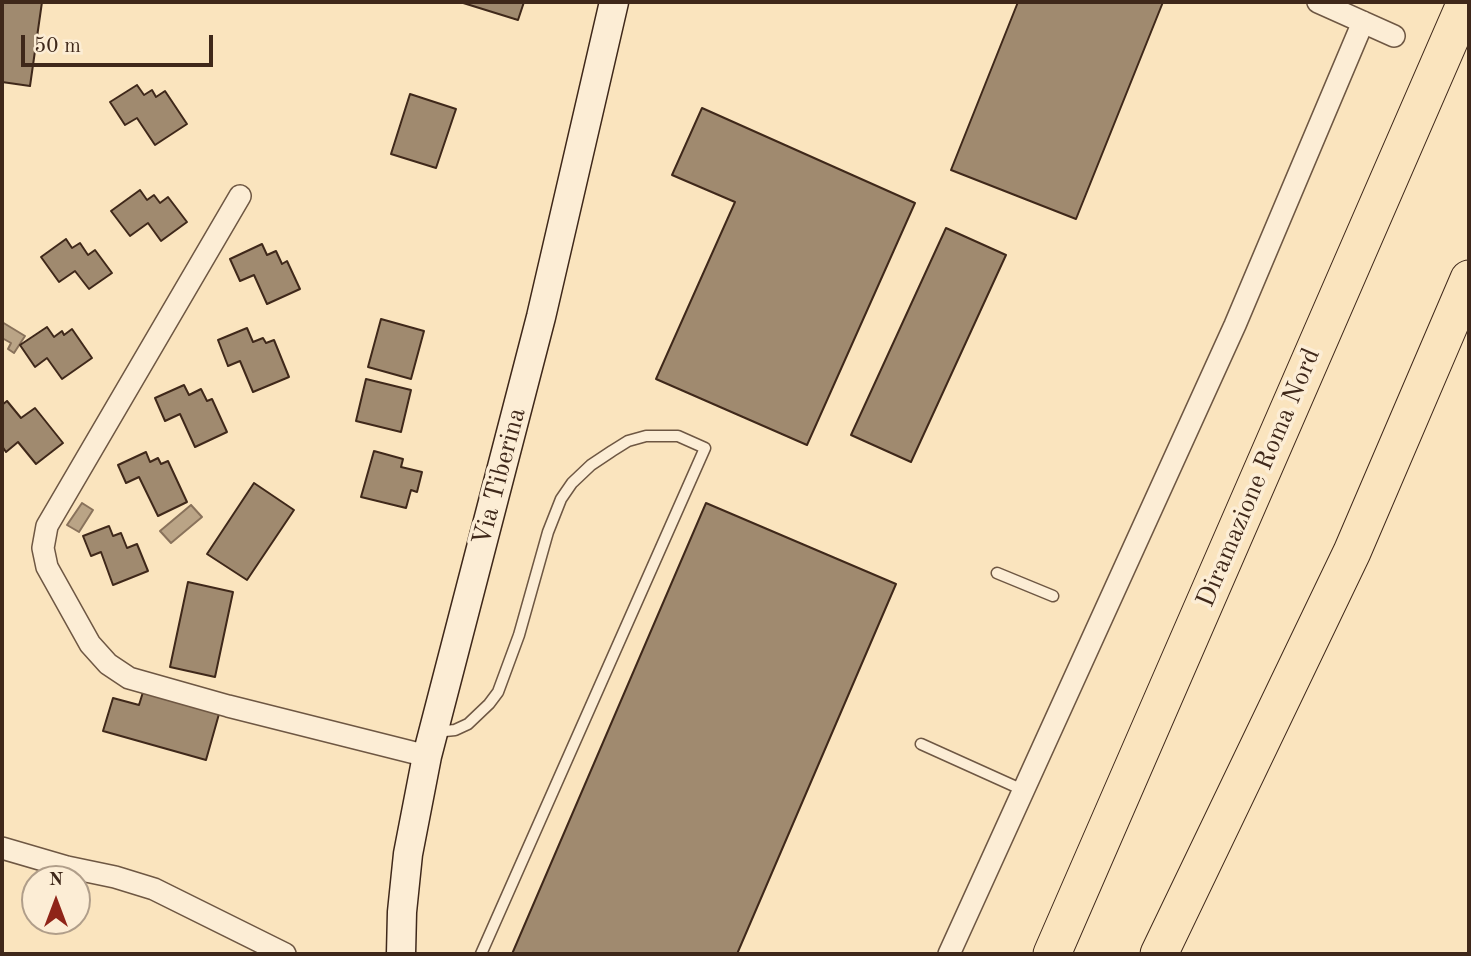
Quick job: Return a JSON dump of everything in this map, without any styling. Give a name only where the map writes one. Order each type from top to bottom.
[{"type":"highway","name":"Diramazione Roma Nord","points":[[1052,954],[1466,2]]},
{"type":"highway","points":[[1159,954],[1352,552],[1469,279]]},
{"type":"main road","name":"Via Tiberina","points":[[401,954],[408,854],[430,744],[541,317],[614,2]]},
{"type":"street","points":[[1318,2],[1394,36]]},
{"type":"street","points":[[948,954],[1235,326],[1363,22]]},
{"type":"street","points":[[240,196],[47,526],[43,548],[47,567],[90,644],[104,661],[129,678],[228,706],[430,744]]},
{"type":"street","points":[[2,848],[155,889],[285,954]]},
{"type":"lane","points":[[430,744],[468,724],[489,705],[498,692],[519,635],[548,532],[561,499],[572,483],[591,465],[612,451],[628,441],[646,436],[678,436],[705,448],[481,954]]},
{"type":"lane","points":[[998,573],[1053,596]]},
{"type":"lane","points":[[921,744],[1023,790]]},
{"type":"shaded area","points":[[2,322],[25,336],[14,353],[8,349],[11,343],[2,338]]},
{"type":"shaded area","points":[[82,503],[93,510],[79,532],[67,525]]},
{"type":"shaded area","points":[[191,505],[202,517],[171,543],[160,531]]},
{"type":"building","points":[[2,2],[42,2],[30,86],[2,82]]},
{"type":"building","points":[[460,2],[524,2],[518,20]]},
{"type":"building","points":[[1018,2],[1163,2],[1076,219],[951,170]]},
{"type":"building","points":[[137,85],[144,95],[152,90],[156,97],[165,91],[187,124],[155,145],[137,118],[125,125],[110,102]]},
{"type":"building","points":[[410,94],[456,109],[436,168],[391,154]]},
{"type":"building","points":[[702,108],[915,203],[807,445],[656,379],[735,202],[672,175]]},
{"type":"building","points":[[140,190],[147,200],[154,195],[160,203],[168,197],[187,222],[161,241],[148,223],[130,236],[111,211]]},
{"type":"building","points":[[946,228],[1006,255],[911,462],[851,435]]},
{"type":"building","points":[[66,239],[72,248],[80,243],[88,255],[95,250],[112,273],[89,289],[75,271],[59,282],[41,257]]},
{"type":"building","points":[[262,244],[267,255],[276,251],[282,264],[287,261],[300,289],[267,304],[254,275],[240,281],[230,259]]},
{"type":"building","points":[[381,319],[424,331],[411,379],[368,367]]},
{"type":"building","points":[[47,327],[54,337],[62,331],[64,335],[72,329],[92,358],[62,379],[47,358],[35,367],[20,345]]},
{"type":"building","points":[[247,328],[253,342],[263,338],[266,343],[274,340],[289,377],[253,392],[240,361],[228,366],[218,340]]},
{"type":"building","points":[[366,379],[411,390],[401,432],[356,421]]},
{"type":"building","points":[[184,385],[189,395],[201,389],[207,401],[212,399],[227,432],[195,447],[180,414],[165,421],[155,398]]},
{"type":"building","points":[[7,401],[21,418],[35,408],[63,443],[36,464],[18,442],[6,452],[2,446],[2,405]]},
{"type":"building","points":[[374,451],[403,459],[401,467],[422,472],[417,492],[411,490],[406,508],[361,497]]},
{"type":"building","points":[[146,452],[150,462],[158,458],[161,464],[168,461],[187,502],[158,516],[139,477],[126,483],[118,465]]},
{"type":"building","points":[[254,483],[294,510],[247,580],[207,554]]},
{"type":"building","points":[[706,503],[896,584],[737,954],[512,954]]},
{"type":"building","points":[[109,526],[113,536],[121,533],[127,548],[137,544],[148,571],[113,585],[101,552],[91,556],[83,536]]},
{"type":"building","points":[[188,582],[233,592],[215,677],[170,667]]},
{"type":"building","points":[[143,692],[219,714],[206,760],[103,731],[113,698],[139,705]]}]
